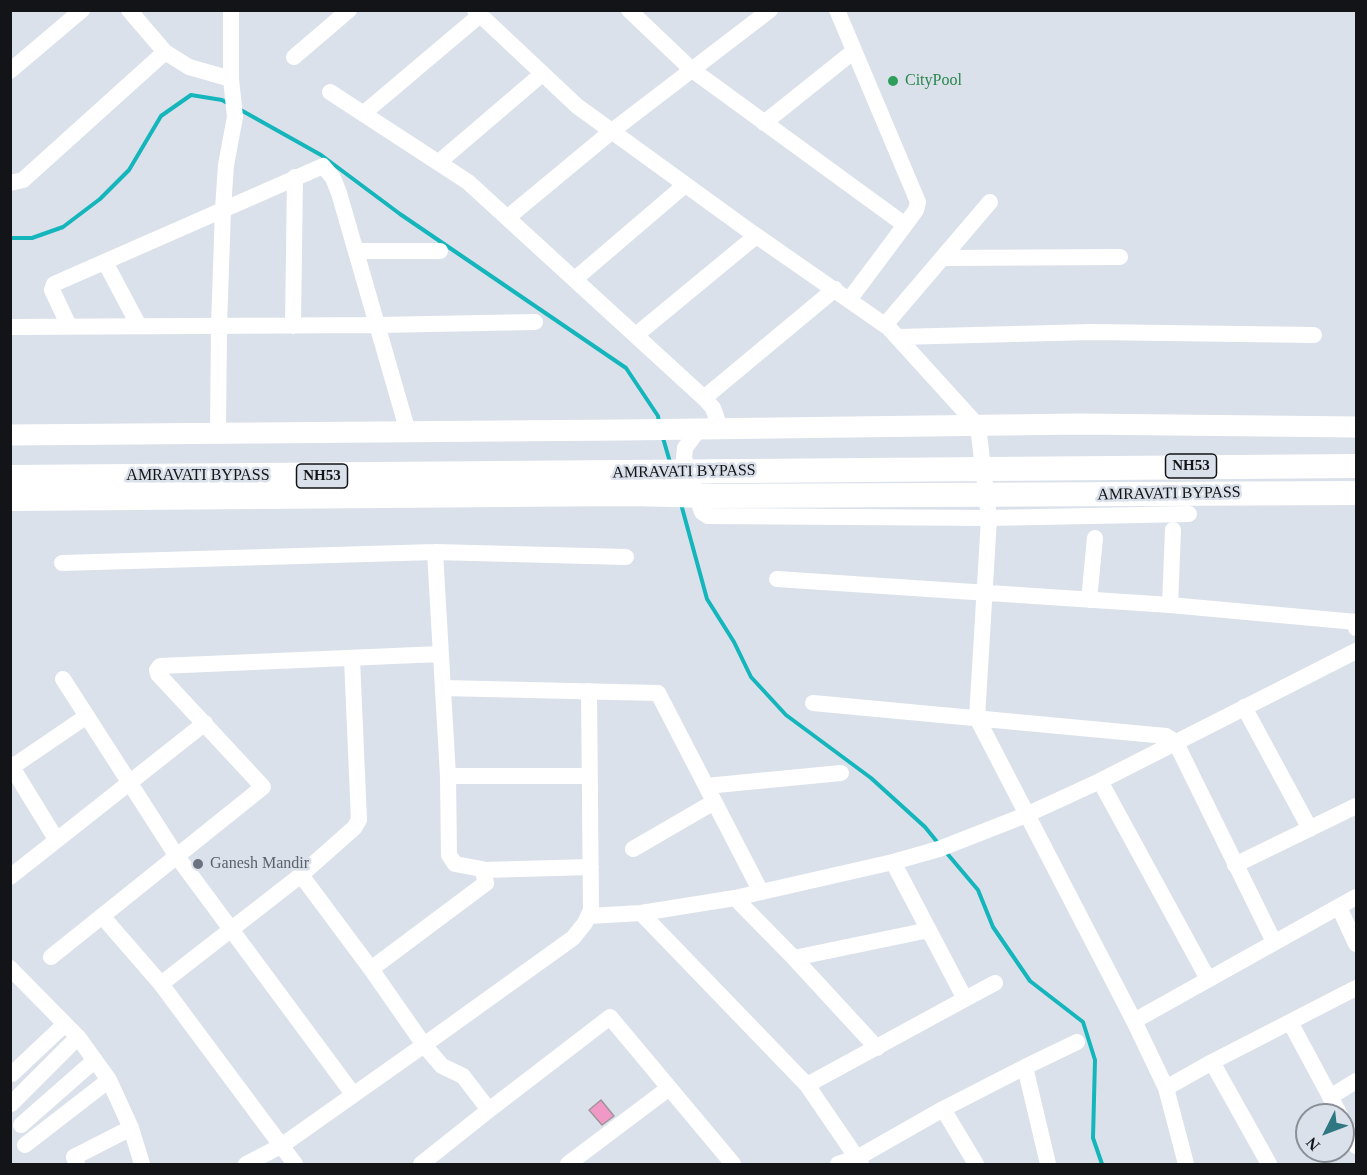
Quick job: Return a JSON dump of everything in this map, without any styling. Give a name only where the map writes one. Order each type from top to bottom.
[{"type":"highway","name":"AMRAVATI BYPASS","points":[[10,499],[358,486],[632,483],[704,472],[1356,466]]},
{"type":"highway","name":"AMRAVATI BYPASS","points":[[10,477],[358,486]]},
{"type":"highway","name":"AMRAVATI BYPASS","points":[[632,483],[712,496],[1356,493]]},
{"type":"main road","points":[[10,435],[1080,424],[1356,427]]},
{"type":"street","points":[[10,71],[82,10]]},
{"type":"street","points":[[129,10],[165,52],[189,67],[231,80]]},
{"type":"street","points":[[218,434],[223,209],[226,165],[235,117],[231,80],[231,10]]},
{"type":"street","points":[[294,57],[349,10]]},
{"type":"street","points":[[629,10],[691,69],[905,225]]},
{"type":"street","points":[[507,218],[691,69],[746,18],[770,10]]},
{"type":"street","points":[[837,10],[918,202],[916,210],[849,300]]},
{"type":"street","points":[[363,113],[478,13],[577,106],[756,236],[885,325],[978,426],[988,518],[986,592],[977,718],[1134,1021],[1166,1088],[1186,1164]]},
{"type":"street","points":[[764,123],[854,51]]},
{"type":"street","points":[[10,183],[23,180],[165,52]]},
{"type":"street","points":[[439,162],[542,74]]},
{"type":"street","points":[[330,92],[468,182],[704,398],[713,408],[720,429]]},
{"type":"street","points":[[69,326],[52,290],[53,286],[319,166],[325,167],[336,185],[408,432]]},
{"type":"street","points":[[293,326],[295,177]]},
{"type":"street","points":[[575,279],[685,184]]},
{"type":"street","points":[[885,325],[990,202]]},
{"type":"street","points":[[636,335],[756,236]]},
{"type":"street","points":[[356,251],[440,251]]},
{"type":"street","points":[[942,258],[1120,257]]},
{"type":"street","points":[[105,262],[139,326]]},
{"type":"street","points":[[704,398],[835,289]]},
{"type":"street","points":[[10,327],[536,322]]},
{"type":"street","points":[[898,337],[1092,332],[1314,335]]},
{"type":"street","points":[[699,429],[685,448],[684,458],[702,512],[708,516],[988,518],[1189,514]]},
{"type":"street","points":[[1170,605],[1173,530]]},
{"type":"street","points":[[1089,600],[1095,538]]},
{"type":"street","points":[[435,552],[448,776],[450,858],[455,864],[483,870],[591,867]]},
{"type":"street","points":[[62,563],[435,552],[626,557]]},
{"type":"street","points":[[777,579],[1170,605],[1356,622],[1356,628]]},
{"type":"street","points":[[589,916],[641,913],[735,898],[893,862],[939,849],[1026,815],[1100,781],[1356,651]]},
{"type":"street","points":[[51,957],[263,787],[158,674],[157,670],[160,666],[440,654]]},
{"type":"street","points":[[161,984],[301,875],[354,828],[359,820],[352,659]]},
{"type":"street","points":[[63,679],[176,855],[353,1094]]},
{"type":"street","points":[[443,688],[658,693],[761,892]]},
{"type":"street","points":[[246,1164],[280,1146],[573,938],[589,916],[591,867],[589,691]]},
{"type":"street","points":[[813,703],[1166,736],[1176,743],[1274,942]]},
{"type":"street","points":[[1244,707],[1310,829]]},
{"type":"street","points":[[56,839],[11,765],[87,716]]},
{"type":"street","points":[[10,877],[205,723]]},
{"type":"street","points":[[706,786],[841,773]]},
{"type":"street","points":[[448,776],[590,777]]},
{"type":"street","points":[[1100,781],[1208,979]]},
{"type":"street","points":[[633,849],[714,802]]},
{"type":"street","points":[[1235,865],[1356,806]]},
{"type":"street","points":[[893,862],[965,999]]},
{"type":"street","points":[[371,969],[484,885],[486,883],[483,870]]},
{"type":"street","points":[[301,875],[424,1045],[442,1066],[463,1076],[489,1110]]},
{"type":"street","points":[[1134,1021],[1356,897]]},
{"type":"street","points":[[735,898],[877,1048]]},
{"type":"street","points":[[1339,907],[1356,944]]},
{"type":"street","points":[[641,913],[807,1085],[859,1161]]},
{"type":"street","points":[[102,916],[161,984],[295,1164]]},
{"type":"street","points":[[794,958],[929,930]]},
{"type":"street","points":[[12,972],[78,1037],[109,1080],[131,1128],[142,1164]]},
{"type":"street","points":[[807,1085],[995,983]]},
{"type":"street","points":[[1166,1088],[1356,988]]},
{"type":"street","points":[[421,1164],[610,1017],[730,1163]]},
{"type":"street","points":[[1290,1022],[1333,1103]]},
{"type":"street","points":[[12,1074],[65,1024]]},
{"type":"street","points":[[12,1104],[78,1037]]},
{"type":"street","points":[[838,1164],[859,1161],[943,1109],[1077,1042]]},
{"type":"street","points":[[21,1125],[95,1060]]},
{"type":"street","points":[[1212,1062],[1269,1164]]},
{"type":"street","points":[[1025,1067],[1048,1164]]},
{"type":"street","points":[[25,1144],[109,1080]]},
{"type":"street","points":[[1330,1097],[1356,1082]]},
{"type":"street","points":[[568,1164],[669,1088]]},
{"type":"street","points":[[943,1109],[976,1164]]},
{"type":"street","points":[[77,1164],[74,1156],[131,1128]]},
{"type":"building","points":[[601,1100],[614,1116],[602,1125],[589,1110]]},
{"type":"waterway","points":[[10,238],[32,238],[63,227],[100,199],[129,170],[161,116],[191,95],[222,100],[229,104]]},
{"type":"waterway","points":[[239,109],[321,155],[400,214],[626,368],[658,416],[659,422]]},
{"type":"waterway","points":[[663,438],[670,462]]},
{"type":"waterway","points":[[681,504],[707,599],[734,642],[751,677],[786,715],[871,778],[925,827],[938,843]]},
{"type":"waterway","points":[[945,851],[978,890],[993,927],[1030,981],[1083,1022],[1095,1060],[1093,1138],[1102,1164]]},
{"type":"place","name":"CityPool","points":[[893,81]]},
{"type":"place","name":"Ganesh Mandir","points":[[198,864]]}]
